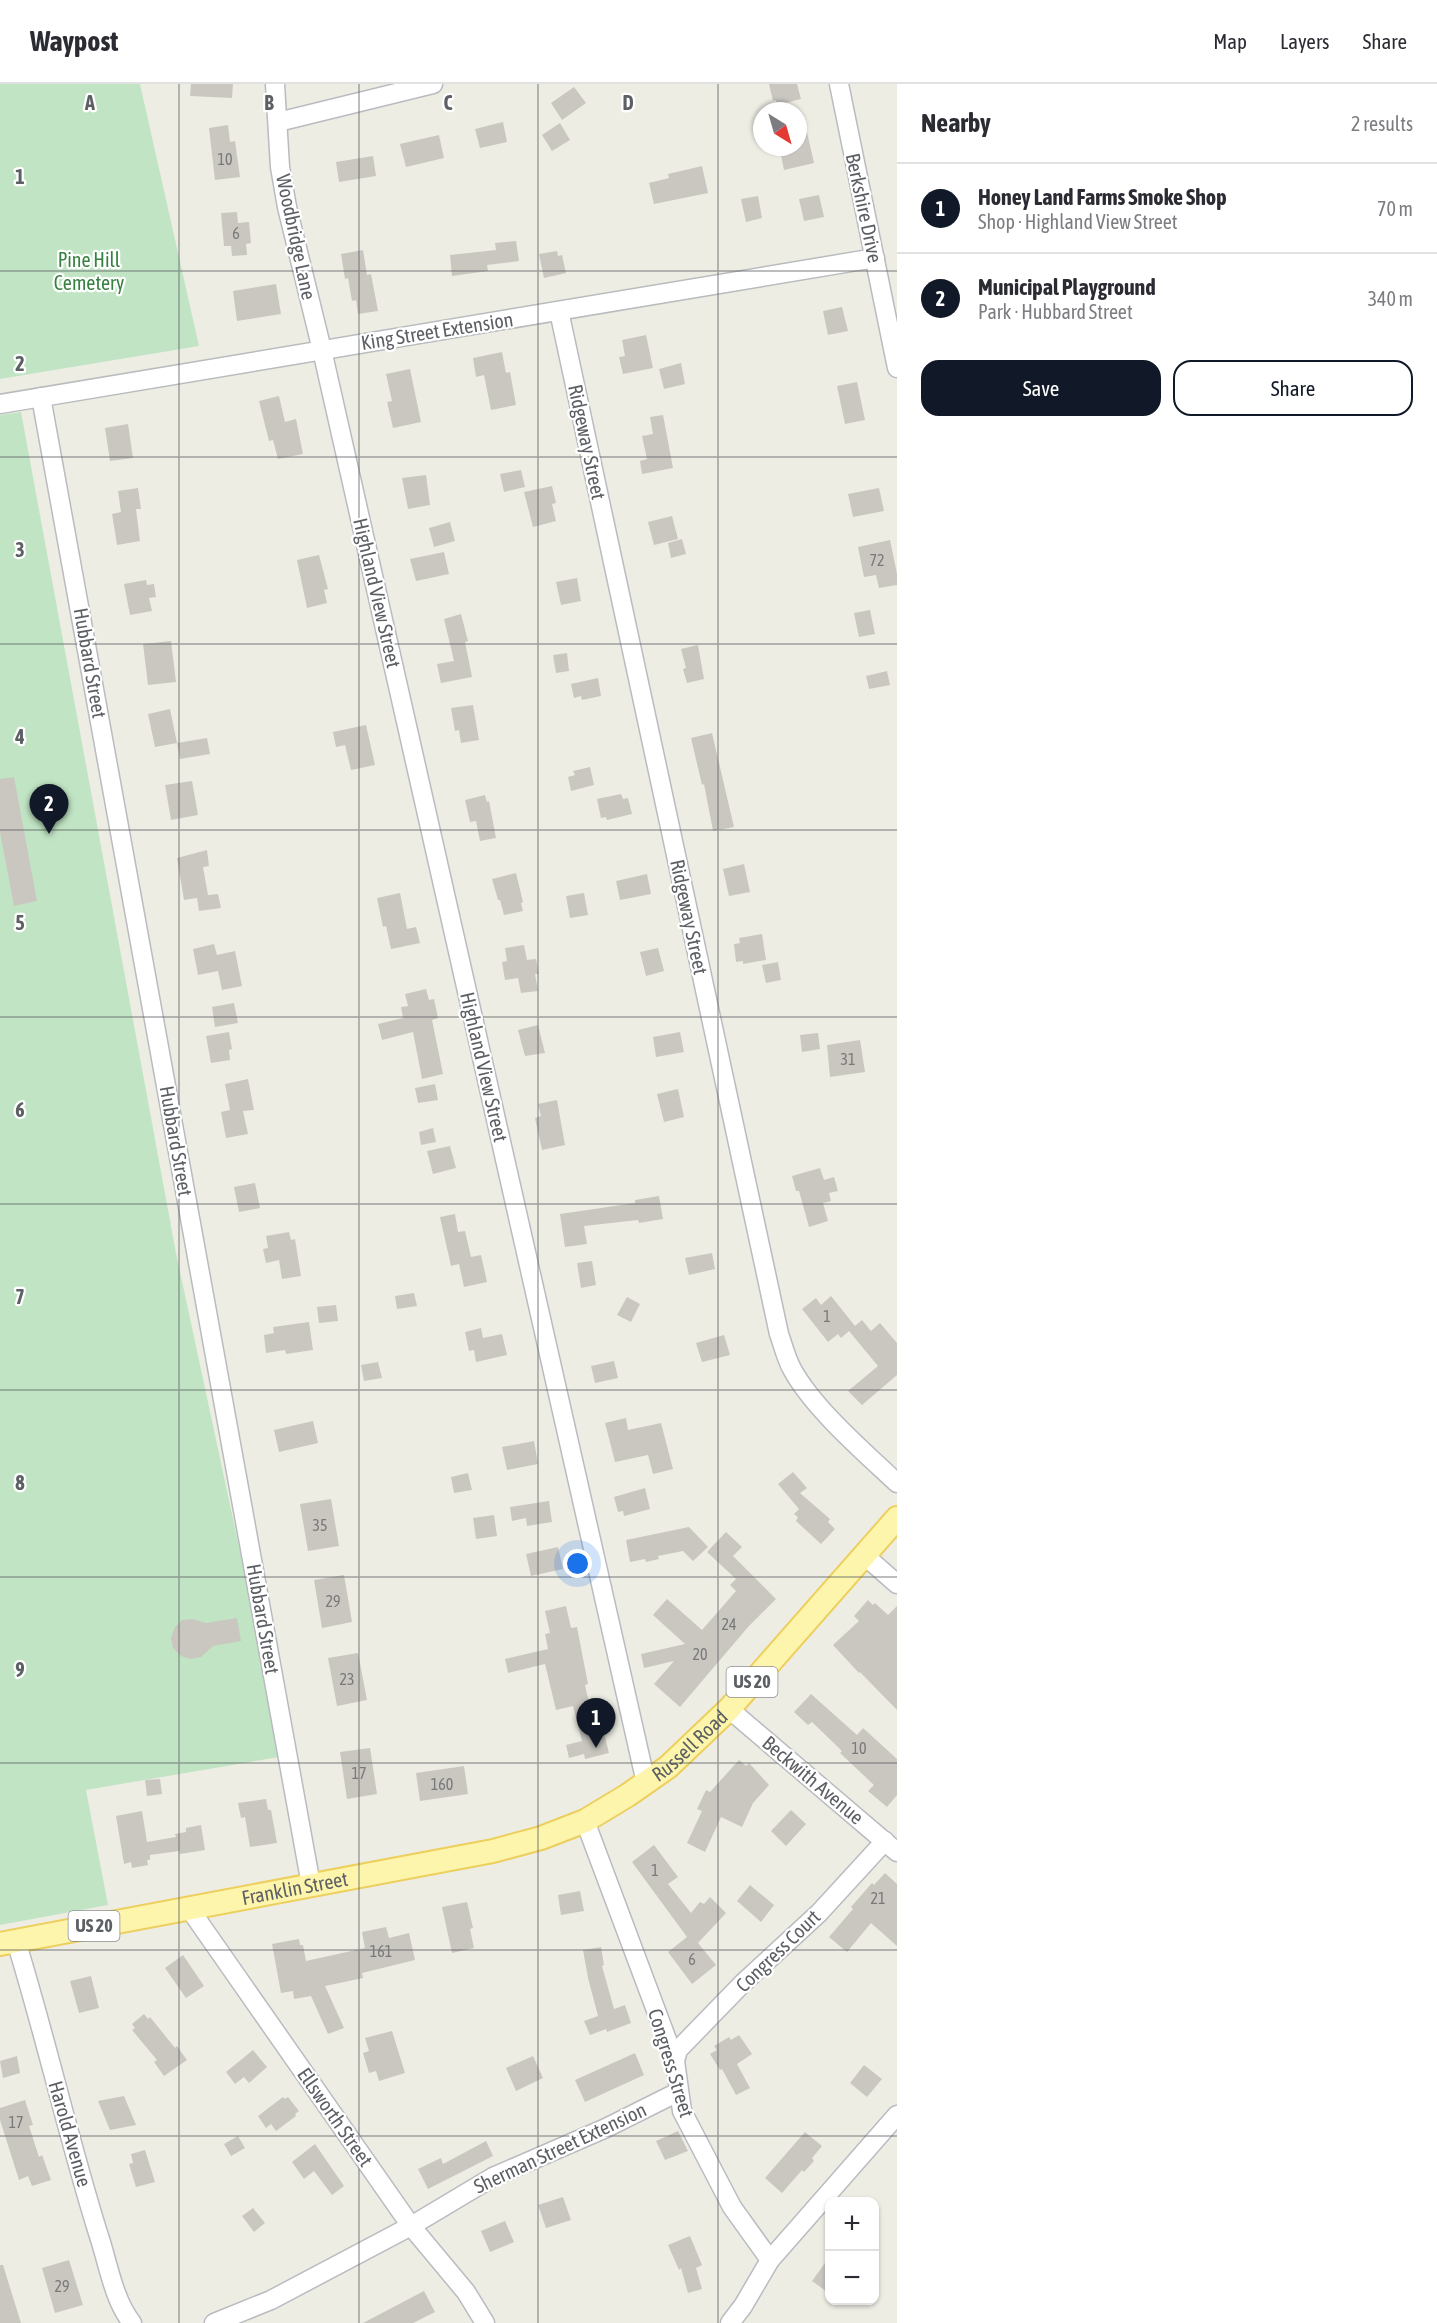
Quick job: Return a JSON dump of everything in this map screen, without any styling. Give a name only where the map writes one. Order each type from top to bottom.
[{"type":"main road","name":"Russell Road","points":[[585,1821],[646,1783],[689,1749],[729,1709],[897,1518]]},
{"type":"main road","name":"Franklin Street","points":[[8,1943],[504,1848],[541,1838],[585,1821]]},
{"type":"street","name":"Woodbridge Lane","points":[[275,84],[280,167],[286,207],[322,351]]},
{"type":"street","points":[[278,122],[433,84]]},
{"type":"street","name":"Berkshire Drive","points":[[839,84],[897,368]]},
{"type":"street","name":"King Street Extension","points":[[0,404],[875,258]]},
{"type":"street","name":"Ridgeway Street","points":[[559,311],[779,1334],[791,1368],[800,1382],[837,1425],[897,1483]]},
{"type":"street","name":"Highland View Street","points":[[322,351],[646,1783]]},
{"type":"street","name":"Hubbard Street","points":[[41,397],[311,1885]]},
{"type":"street","points":[[864,1555],[897,1584]]},
{"type":"street","name":"Beckwith Avenue","points":[[729,1709],[891,1846]]},
{"type":"street","name":"Congress Street","points":[[585,1821],[675,2061],[682,2111],[732,2207],[770,2260]]},
{"type":"street","name":"Congress Court","points":[[675,2061],[678,2050],[744,1983],[891,1846]]},
{"type":"street","name":"Ellsworth Street","points":[[189,1908],[411,2226],[466,2292],[485,2323]]},
{"type":"street","name":"Harold Avenue","points":[[8,1943],[116,2289],[126,2315],[132,2323]]},
{"type":"street","name":"Sherman Street Extension","points":[[411,2226],[492,2177],[606,2127],[678,2092]]},
{"type":"street","points":[[730,2323],[740,2315],[770,2260],[897,2115]]},
{"type":"street","points":[[214,2323],[271,2300],[411,2226]]},
{"type":"green space","name":"Pine Hill Cemetery","points":[[0,84],[140,84],[199,346],[0,379]]},
{"type":"green space","points":[[21,412],[176,1253],[262,1654],[279,1757],[86,1790],[108,1905],[0,1925],[0,415]]},
{"type":"building","points":[[191,84],[233,84],[232,98],[190,96]]},
{"type":"building","points":[[769,84],[797,84],[801,99],[789,102],[773,101]]},
{"type":"building","points":[[574,87],[586,103],[562,120],[551,103]]},
{"type":"building","points":[[503,122],[507,142],[480,148],[475,129]]},
{"type":"building","points":[[560,123],[570,140],[552,151],[542,135]]},
{"type":"building","points":[[228,125],[230,142],[235,141],[240,177],[215,180],[209,128]]},
{"type":"building","points":[[807,132],[814,163],[784,170],[781,156],[807,156]]},
{"type":"building","points":[[439,135],[444,158],[406,167],[400,144]]},
{"type":"building","points":[[373,156],[376,176],[339,182],[336,162]]},
{"type":"building","points":[[702,166],[708,193],[654,204],[649,183],[669,178],[668,174]]},
{"type":"building","points":[[819,195],[824,217],[804,221],[799,199]]},
{"type":"building","points":[[758,196],[762,218],[746,222],[741,199]]},
{"type":"building","points":[[237,212],[238,223],[249,222],[251,243],[246,244],[247,255],[232,256],[231,246],[224,246],[221,213]]},
{"type":"building","points":[[516,241],[519,261],[487,265],[488,271],[452,276],[450,255],[496,250],[495,243]]},
{"type":"building","points":[[363,250],[367,275],[371,274],[378,311],[358,314],[356,300],[352,301],[348,278],[345,279],[341,254]]},
{"type":"building","points":[[557,251],[558,256],[562,255],[566,273],[544,278],[539,254]]},
{"type":"building","points":[[276,284],[281,314],[237,321],[233,291]]},
{"type":"building","points":[[842,307],[848,331],[828,335],[823,311]]},
{"type":"building","points":[[646,335],[653,368],[623,374],[619,357],[625,356],[622,340]]},
{"type":"building","points":[[502,352],[506,373],[510,372],[516,405],[491,410],[484,375],[476,377],[473,358]]},
{"type":"building","points":[[681,363],[685,384],[664,389],[659,369]]},
{"type":"building","points":[[410,369],[421,422],[393,428],[387,402],[392,401],[386,374]]},
{"type":"building","points":[[857,382],[865,420],[845,424],[837,386]]},
{"type":"building","points":[[279,396],[285,422],[296,419],[303,454],[278,459],[273,440],[269,441],[259,401]]},
{"type":"building","points":[[663,415],[673,468],[642,474],[640,461],[647,459],[642,436],[653,434],[650,417]]},
{"type":"building","points":[[128,424],[133,458],[110,461],[105,428]]},
{"type":"building","points":[[521,470],[525,487],[504,492],[500,474]]},
{"type":"building","points":[[426,475],[430,505],[408,509],[402,478]]},
{"type":"building","points":[[552,486],[556,503],[552,504],[556,521],[533,527],[524,492]]},
{"type":"building","points":[[138,488],[141,509],[136,509],[140,541],[117,545],[112,514],[121,512],[118,491]]},
{"type":"building","points":[[879,488],[884,511],[853,517],[848,494]]},
{"type":"building","points":[[672,516],[678,539],[654,545],[648,522]]},
{"type":"building","points":[[450,522],[455,541],[434,547],[429,528]]},
{"type":"building","points":[[682,539],[686,554],[671,558],[668,543]]},
{"type":"building","points":[[890,540],[897,585],[879,588],[876,575],[864,577],[858,547]]},
{"type":"building","points":[[444,552],[449,574],[416,581],[410,559]]},
{"type":"building","points":[[319,555],[328,589],[324,590],[327,603],[307,608],[297,560]]},
{"type":"building","points":[[577,578],[581,601],[561,605],[556,582]]},
{"type":"building","points":[[146,580],[147,585],[154,584],[156,597],[149,598],[152,611],[130,615],[124,584]]},
{"type":"building","points":[[870,610],[875,634],[859,637],[854,613]]},
{"type":"building","points":[[461,614],[468,641],[465,642],[472,677],[441,683],[437,664],[454,661],[444,619]]},
{"type":"building","points":[[171,641],[176,682],[148,685],[143,644]]},
{"type":"building","points":[[698,645],[704,679],[687,683],[681,649]]},
{"type":"building","points":[[567,653],[569,671],[556,673],[553,655]]},
{"type":"building","points":[[887,671],[890,685],[869,689],[866,676]]},
{"type":"building","points":[[598,678],[601,696],[582,700],[581,696],[574,698],[571,684]]},
{"type":"building","points":[[473,705],[479,740],[461,743],[459,730],[455,731],[451,708]]},
{"type":"building","points":[[170,709],[177,743],[155,747],[148,714]]},
{"type":"building","points":[[366,725],[375,765],[351,770],[345,745],[336,747],[333,732]]},
{"type":"building","points":[[712,733],[734,827],[713,831],[704,784],[702,785],[691,738]]},
{"type":"building","points":[[207,738],[210,754],[180,759],[177,743]]},
{"type":"building","points":[[590,767],[594,785],[571,791],[568,777],[575,775],[573,771]]},
{"type":"building","points":[[14,777],[37,901],[14,906],[0,832],[0,779]]},
{"type":"building","points":[[192,781],[198,815],[171,820],[165,785]]},
{"type":"building","points":[[621,794],[623,799],[628,798],[632,814],[607,820],[606,817],[601,818],[597,799]]},
{"type":"building","points":[[485,795],[487,802],[489,801],[496,838],[480,841],[476,821],[470,822],[465,800]]},
{"type":"building","points":[[207,850],[209,866],[203,867],[208,895],[218,894],[221,908],[199,911],[197,898],[184,900],[177,858]]},
{"type":"building","points":[[744,864],[750,892],[729,896],[723,869]]},
{"type":"building","points":[[516,873],[523,911],[504,915],[492,879]]},
{"type":"building","points":[[647,874],[651,894],[620,900],[616,881]]},
{"type":"building","points":[[400,893],[407,929],[416,927],[420,943],[391,949],[386,926],[383,927],[377,898]]},
{"type":"building","points":[[584,893],[588,915],[570,918],[566,896]]},
{"type":"building","points":[[762,934],[766,960],[743,964],[743,961],[736,962],[734,944],[740,943],[739,938]]},
{"type":"building","points":[[214,944],[217,955],[235,951],[242,986],[222,990],[218,971],[198,975],[193,949]]},
{"type":"building","points":[[524,945],[527,960],[536,959],[539,974],[535,974],[538,991],[521,993],[518,978],[505,980],[502,962],[507,961],[505,948]]},
{"type":"building","points":[[658,948],[664,971],[646,976],[640,952]]},
{"type":"building","points":[[778,962],[781,980],[766,983],[762,965]]},
{"type":"building","points":[[426,989],[429,1000],[434,999],[438,1018],[432,1020],[443,1074],[422,1079],[413,1032],[382,1040],[378,1024],[403,1018],[401,1007],[408,1006],[405,994]]},
{"type":"building","points":[[234,1003],[238,1023],[215,1027],[212,1007]]},
{"type":"building","points":[[538,1025],[545,1053],[525,1056],[518,1030]]},
{"type":"building","points":[[229,1032],[232,1049],[229,1050],[230,1060],[211,1063],[206,1036]]},
{"type":"building","points":[[680,1032],[684,1052],[656,1057],[653,1037]]},
{"type":"building","points":[[818,1033],[820,1049],[802,1052],[800,1035]]},
{"type":"building","points":[[860,1040],[865,1072],[830,1077],[827,1045]]},
{"type":"building","points":[[248,1079],[254,1110],[243,1111],[248,1134],[226,1138],[221,1112],[230,1110],[225,1084]]},
{"type":"building","points":[[435,1084],[438,1100],[418,1103],[415,1088]]},
{"type":"building","points":[[678,1089],[684,1117],[664,1122],[657,1094]]},
{"type":"building","points":[[557,1100],[565,1145],[542,1150],[535,1118],[541,1116],[538,1104]]},
{"type":"building","points":[[433,1128],[436,1142],[421,1145],[419,1132]]},
{"type":"building","points":[[450,1146],[456,1168],[433,1174],[427,1151]]},
{"type":"building","points":[[820,1168],[824,1180],[834,1177],[838,1191],[829,1193],[831,1201],[823,1203],[828,1221],[809,1227],[799,1191],[796,1191],[792,1176]]},
{"type":"building","points":[[255,1183],[260,1208],[239,1212],[234,1187]]},
{"type":"building","points":[[659,1196],[663,1219],[639,1223],[638,1220],[584,1226],[587,1244],[565,1247],[560,1214],[635,1203],[635,1200]]},
{"type":"building","points":[[455,1214],[458,1232],[465,1231],[471,1257],[481,1255],[487,1282],[464,1287],[459,1264],[451,1266],[440,1217]]},
{"type":"building","points":[[289,1232],[291,1240],[295,1239],[301,1276],[282,1279],[279,1260],[266,1263],[263,1249],[268,1248],[266,1236]]},
{"type":"building","points":[[712,1253],[715,1269],[689,1275],[685,1258]]},
{"type":"building","points":[[592,1261],[596,1285],[581,1288],[577,1263]]},
{"type":"building","points":[[414,1293],[417,1306],[397,1309],[395,1296]]},
{"type":"building","points":[[831,1296],[855,1326],[862,1320],[871,1331],[880,1323],[897,1343],[897,1375],[862,1405],[848,1391],[878,1366],[849,1331],[841,1338],[838,1334],[828,1342],[802,1309],[816,1298],[821,1305]]},
{"type":"building","points":[[627,1297],[640,1304],[631,1322],[617,1315]]},
{"type":"building","points":[[336,1305],[338,1321],[319,1323],[317,1307]]},
{"type":"building","points":[[309,1322],[313,1350],[286,1354],[285,1350],[266,1353],[264,1335],[274,1333],[273,1327]]},
{"type":"building","points":[[481,1328],[483,1338],[502,1334],[507,1355],[476,1362],[474,1350],[469,1351],[465,1332]]},
{"type":"building","points":[[724,1335],[730,1355],[702,1362],[696,1343]]},
{"type":"building","points":[[614,1361],[618,1378],[595,1383],[591,1366]]},
{"type":"building","points":[[378,1362],[382,1378],[364,1381],[361,1365]]},
{"type":"building","points":[[626,1418],[628,1430],[661,1423],[673,1469],[653,1474],[648,1455],[615,1462],[605,1423]]},
{"type":"building","points":[[313,1421],[318,1443],[279,1452],[274,1430]]},
{"type":"building","points":[[534,1441],[538,1464],[507,1470],[502,1447]]},
{"type":"building","points":[[793,1472],[807,1488],[800,1493],[830,1519],[828,1522],[835,1529],[821,1544],[796,1521],[798,1517],[794,1514],[799,1509],[778,1484]]},
{"type":"building","points":[[468,1473],[472,1490],[454,1493],[451,1477]]},
{"type":"building","points":[[645,1488],[650,1509],[624,1516],[623,1511],[618,1512],[614,1497]]},
{"type":"building","points":[[331,1499],[339,1546],[308,1551],[300,1504]]},
{"type":"building","points":[[549,1501],[552,1522],[527,1526],[526,1518],[512,1521],[510,1507]]},
{"type":"building","points":[[494,1515],[497,1536],[476,1539],[473,1518]]},
{"type":"building","points":[[689,1527],[708,1547],[693,1561],[683,1551],[658,1556],[659,1559],[646,1562],[645,1559],[630,1562],[626,1540]]},
{"type":"building","points":[[726,1532],[742,1547],[733,1556],[776,1599],[748,1627],[680,1707],[654,1684],[674,1661],[644,1668],[641,1654],[685,1644],[653,1615],[667,1599],[702,1630],[736,1591],[730,1585],[736,1579],[707,1552]]},
{"type":"building","points":[[558,1547],[563,1569],[531,1576],[526,1554]]},
{"type":"building","points":[[344,1575],[352,1622],[322,1628],[314,1580]]},
{"type":"building","points":[[868,1600],[888,1615],[897,1606],[897,1710],[833,1645],[859,1621],[854,1616]]},
{"type":"building","points":[[566,1606],[571,1628],[577,1627],[592,1716],[596,1715],[599,1726],[602,1725],[609,1753],[585,1759],[584,1754],[569,1758],[566,1745],[582,1741],[573,1706],[556,1710],[545,1664],[508,1673],[505,1659],[548,1649],[545,1634],[550,1633],[545,1611]]},
{"type":"building","points":[[237,1618],[241,1641],[213,1646],[201,1657],[190,1659],[181,1656],[173,1648],[171,1638],[175,1627],[182,1620],[193,1619],[206,1623]]},
{"type":"building","points":[[358,1653],[367,1700],[337,1706],[328,1658]]},
{"type":"building","points":[[811,1694],[857,1735],[863,1728],[897,1759],[897,1795],[887,1807],[868,1791],[874,1785],[840,1753],[842,1751],[812,1722],[808,1725],[794,1712]]},
{"type":"building","points":[[370,1748],[377,1794],[347,1799],[340,1752]]},
{"type":"building","points":[[739,1760],[746,1766],[749,1763],[769,1785],[753,1803],[742,1827],[721,1817],[705,1852],[687,1843],[702,1811],[697,1809],[706,1790],[710,1792]]},
{"type":"building","points":[[464,1766],[468,1794],[420,1801],[416,1773]]},
{"type":"building","points":[[160,1779],[162,1794],[147,1796],[145,1780]]},
{"type":"building","points":[[266,1799],[268,1810],[271,1810],[277,1843],[250,1847],[245,1817],[241,1818],[238,1803]]},
{"type":"building","points":[[791,1810],[806,1824],[786,1846],[771,1831]]},
{"type":"building","points":[[142,1811],[147,1842],[176,1837],[175,1834],[186,1832],[186,1828],[201,1825],[205,1850],[150,1855],[150,1860],[147,1860],[148,1865],[132,1868],[131,1862],[124,1864],[116,1816]]},
{"type":"building","points":[[654,1845],[678,1877],[668,1884],[691,1913],[700,1902],[704,1904],[710,1897],[726,1913],[698,1943],[716,1965],[692,1984],[668,1952],[687,1937],[632,1862]]},
{"type":"building","points":[[885,1873],[897,1884],[897,1946],[871,1923],[847,1952],[829,1937],[872,1883],[874,1885]]},
{"type":"building","points":[[750,1885],[774,1905],[761,1922],[737,1901]]},
{"type":"building","points":[[580,1891],[584,1911],[561,1915],[558,1895]]},
{"type":"building","points":[[467,1902],[473,1928],[470,1929],[474,1948],[452,1953],[442,1907]]},
{"type":"building","points":[[386,1927],[389,1938],[409,1933],[415,1960],[362,1973],[363,1978],[325,1986],[344,2028],[328,2034],[311,1996],[294,1999],[293,1991],[281,1993],[272,1944],[299,1939],[300,1945],[303,1945],[306,1961],[365,1948],[362,1932]]},
{"type":"building","points":[[601,1947],[604,1965],[602,1966],[614,2009],[625,2005],[631,2023],[607,2032],[606,2029],[590,2035],[584,2021],[598,2016],[583,1950]]},
{"type":"building","points":[[183,1955],[204,1986],[186,1998],[165,1968]]},
{"type":"building","points":[[91,1976],[99,2008],[79,2013],[70,1981]]},
{"type":"building","points":[[144,2014],[148,2019],[150,2017],[187,2060],[164,2076],[154,2062],[157,2060],[132,2030],[135,2028],[132,2024]]},
{"type":"building","points":[[392,2031],[405,2073],[379,2081],[376,2071],[369,2073],[363,2053],[369,2051],[365,2038]]},
{"type":"building","points":[[739,2035],[752,2054],[737,2064],[750,2088],[736,2095],[722,2069],[720,2070],[710,2054],[717,2050],[714,2046],[729,2037],[731,2040]]},
{"type":"building","points":[[253,2050],[267,2067],[249,2083],[244,2077],[235,2084],[226,2072]]},
{"type":"building","points":[[635,2053],[644,2075],[585,2102],[575,2080]]},
{"type":"building","points":[[17,2056],[20,2073],[3,2078],[0,2061]]},
{"type":"building","points":[[533,2056],[543,2078],[516,2091],[506,2068]]},
{"type":"building","points":[[864,2065],[882,2079],[867,2097],[850,2083]]},
{"type":"building","points":[[124,2096],[136,2125],[110,2130],[98,2101]]},
{"type":"building","points":[[283,2097],[285,2099],[288,2097],[299,2111],[295,2114],[296,2116],[276,2131],[271,2124],[266,2128],[258,2116]]},
{"type":"building","points":[[25,2100],[33,2125],[29,2126],[39,2157],[42,2155],[51,2180],[32,2186],[28,2176],[19,2180],[0,2120],[0,2108]]},
{"type":"building","points":[[678,2131],[688,2151],[665,2160],[656,2141]]},
{"type":"building","points":[[805,2132],[822,2146],[812,2158],[814,2161],[804,2172],[802,2170],[782,2193],[765,2178]]},
{"type":"building","points":[[238,2136],[245,2148],[231,2156],[224,2144]]},
{"type":"building","points":[[486,2141],[493,2156],[428,2189],[418,2169],[441,2158],[443,2164]]},
{"type":"building","points":[[315,2144],[344,2186],[332,2195],[314,2171],[304,2179],[292,2162]]},
{"type":"building","points":[[145,2150],[155,2182],[136,2187],[129,2164],[133,2163],[131,2154]]},
{"type":"building","points":[[563,2197],[571,2220],[546,2228],[538,2205]]},
{"type":"building","points":[[253,2208],[265,2223],[254,2232],[242,2216]]},
{"type":"building","points":[[505,2221],[514,2242],[490,2252],[481,2231]]},
{"type":"building","points":[[690,2236],[702,2265],[696,2268],[702,2289],[688,2293],[681,2268],[679,2270],[668,2245]]},
{"type":"building","points":[[69,2260],[83,2305],[55,2313],[42,2268]]},
{"type":"building","points":[[825,2263],[825,2290],[812,2281]]},
{"type":"building","points":[[0,2265],[3,2265],[21,2323],[0,2323]]},
{"type":"building","points":[[424,2291],[435,2312],[413,2323],[363,2323]]},
{"type":"place","name":"Municipal Playground","points":[[49,834]]},
{"type":"place","name":"Honey Land Farms Smoke Shop","points":[[596,1748]]}]
